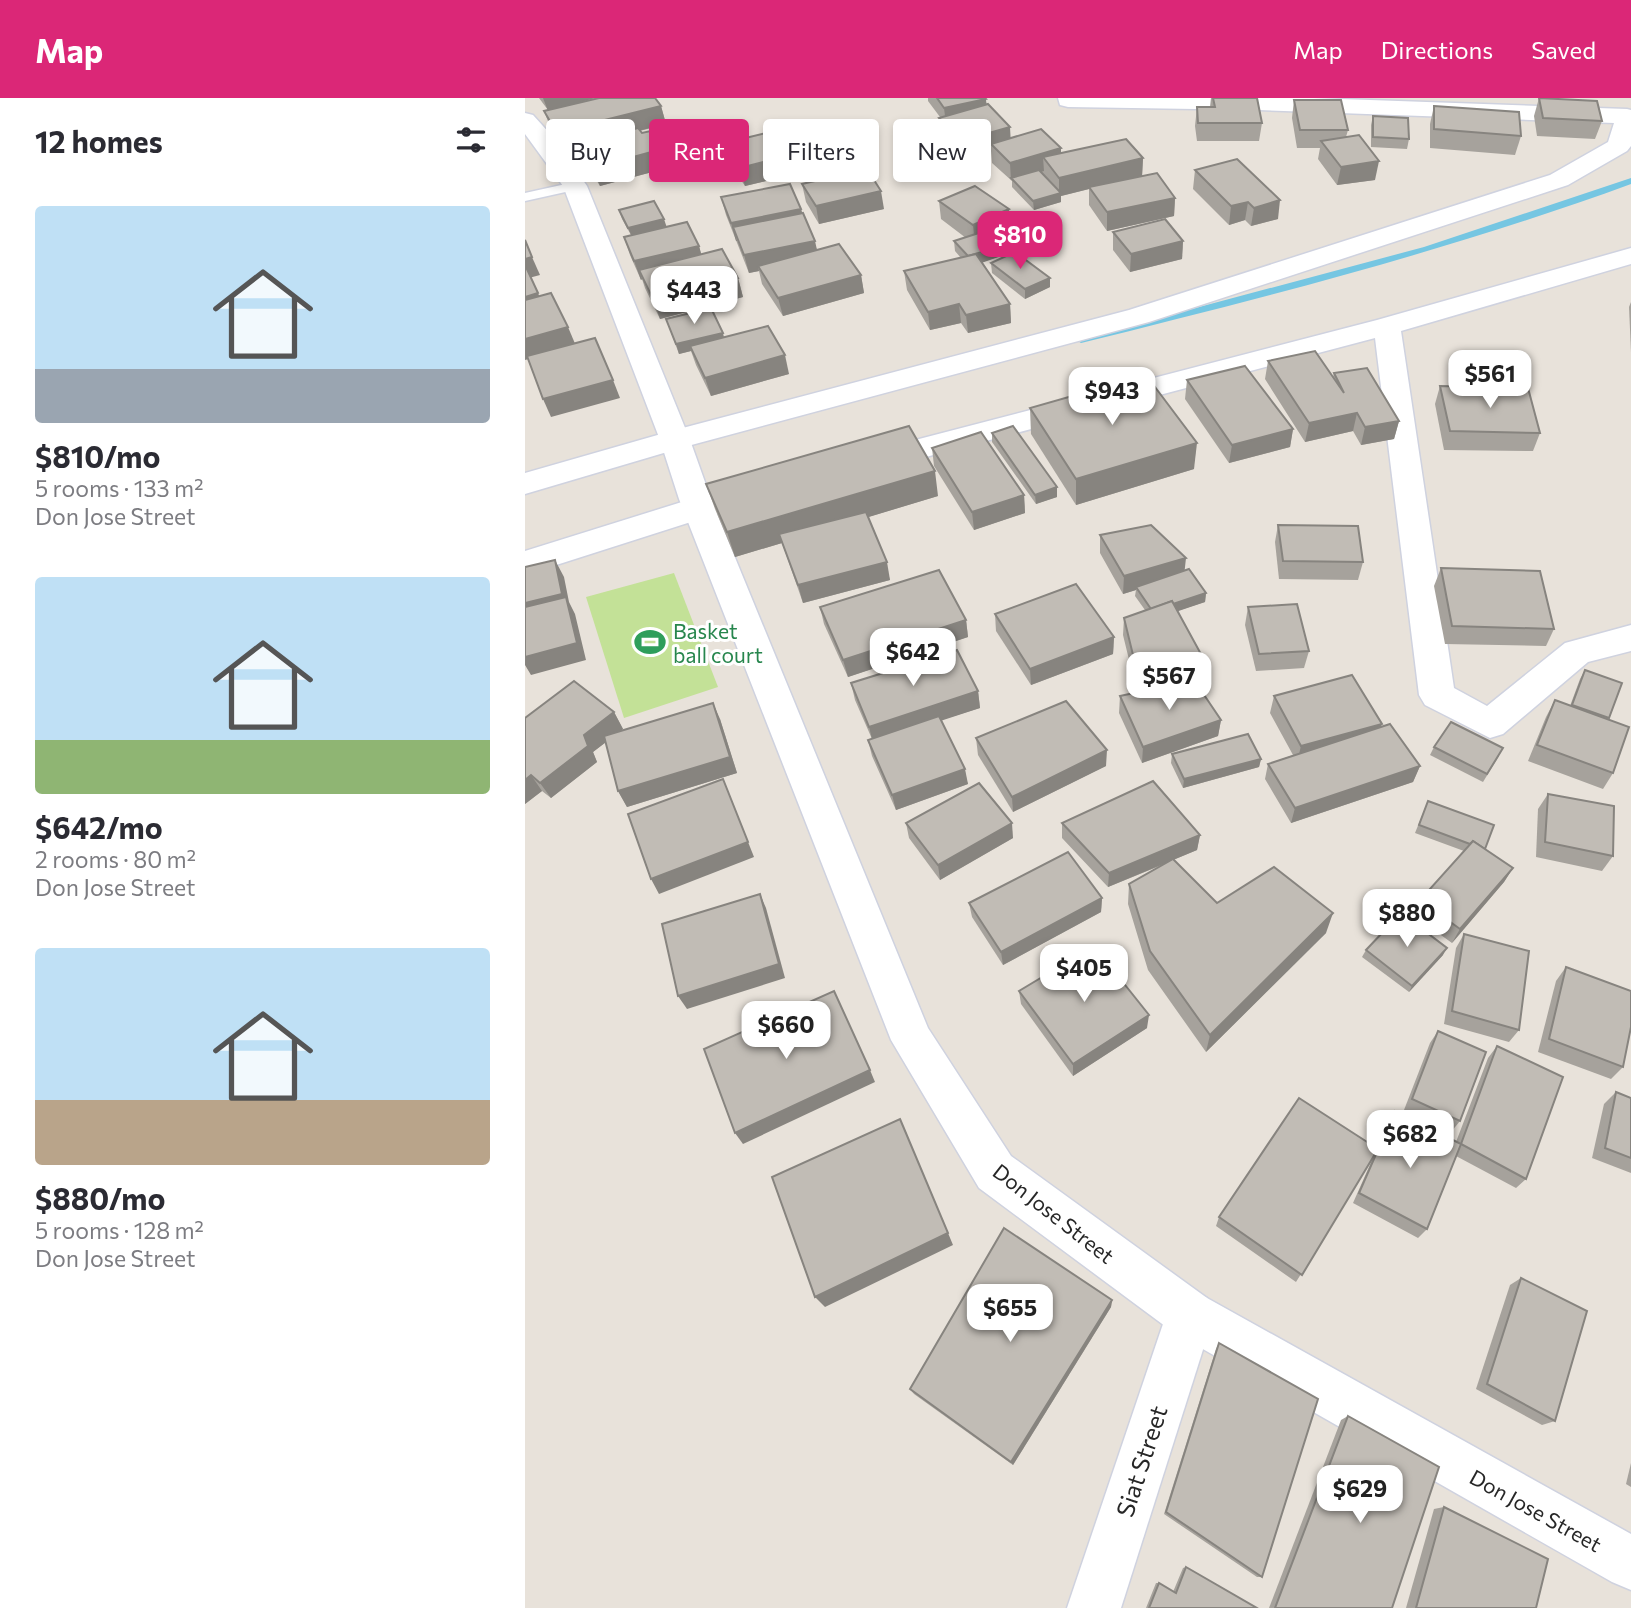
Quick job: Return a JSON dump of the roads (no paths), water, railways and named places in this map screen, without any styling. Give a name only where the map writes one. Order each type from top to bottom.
[{"type":"street","points":[[525,484],[1139,316],[1559,180],[1619,146],[1629,113],[1068,100]]},
{"type":"street","name":"Don Jose Street","points":[[525,120],[544,141],[575,186],[676,442],[696,503],[912,1040],[995,1172],[1190,1315],[1631,1563]]},
{"type":"street","points":[[846,467],[1387,326],[1631,256]]},
{"type":"street","points":[[1387,326],[1437,695],[1490,724],[1577,652],[1631,638]]},
{"type":"street","points":[[525,563],[696,503],[765,489]]},
{"type":"street","name":"Siat Street","points":[[1094,1608],[1190,1315]]},
{"type":"lane","points":[[525,197],[575,186]]},
{"type":"waterway","points":[[1081,340],[1359,269],[1496,228],[1631,181]]},
{"type":"place","name":"Basket ball court","points":[[650,642]]}]
